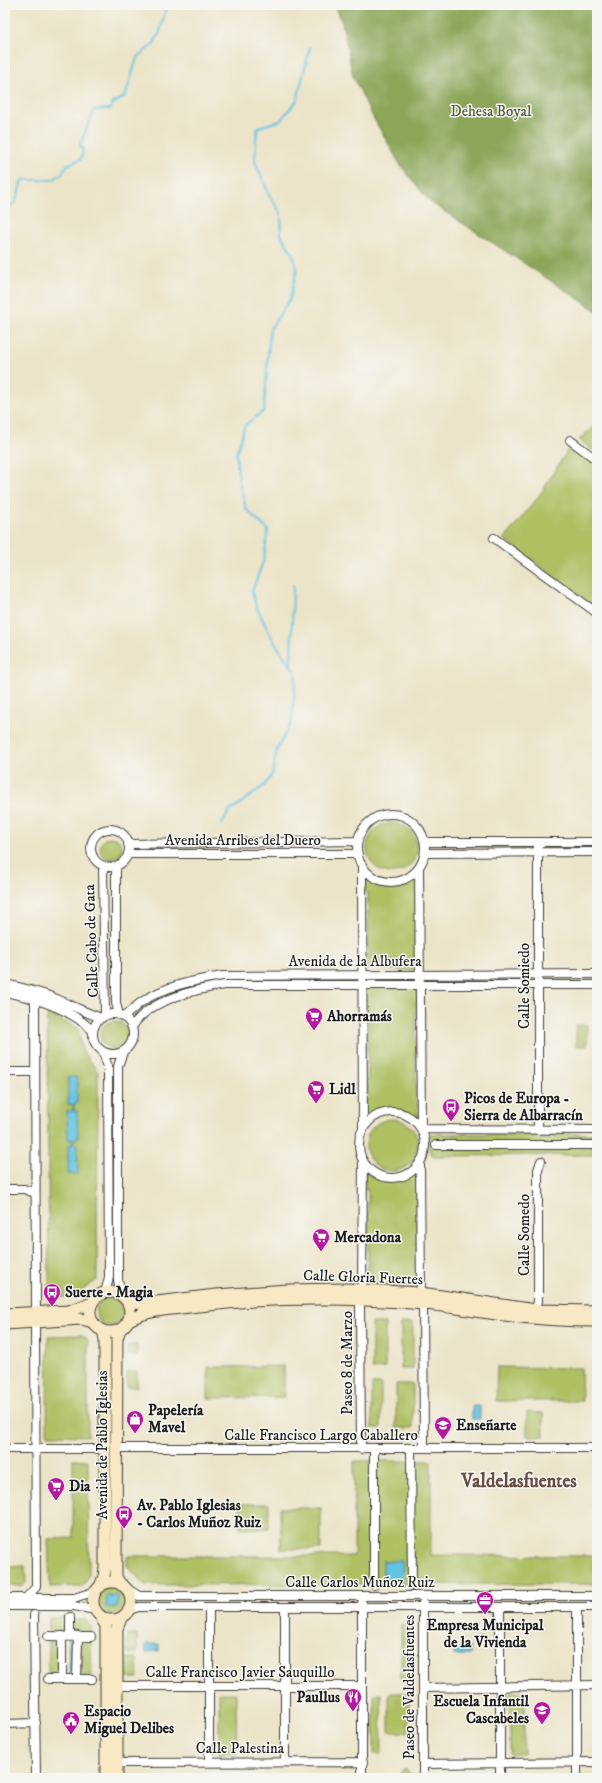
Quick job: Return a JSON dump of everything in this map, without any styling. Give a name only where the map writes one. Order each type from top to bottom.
[{"type":"main road","name":"Calle Gloria Fuertes","points":[[124,1299],[140,1304],[216,1295],[280,1291],[422,1299],[597,1312]]},
{"type":"main road","points":[[5,1314],[81,1319],[93,1322],[103,1331],[111,1332],[120,1330],[129,1320],[130,1310],[124,1299],[112,1292],[105,1293],[98,1296],[92,1303],[90,1312],[93,1322]]},
{"type":"main road","name":"Calle Gloria Fuertes","points":[[129,1320],[141,1314],[219,1304],[361,1295]]},
{"type":"main road","name":"Calle Gloria Fuertes","points":[[422,1299],[511,1316],[570,1321],[597,1321]]},
{"type":"main road","points":[[5,1324],[69,1311],[92,1303]]},
{"type":"main road","name":"Avenida de Pablo Iglesias","points":[[98,1589],[105,1574],[118,1339],[120,1330]]},
{"type":"main road","name":"Avenida de Pablo Iglesias","points":[[103,1331],[105,1339],[112,1449],[116,1577],[123,1586]]},
{"type":"main road","points":[[106,1778],[106,1626],[94,1604],[98,1589],[106,1583],[114,1582],[123,1586],[131,1598],[129,1610],[121,1618],[117,1629],[117,1778]]},
{"type":"main road","points":[[98,1613],[107,1619],[121,1618]]},
{"type":"street","points":[[570,440],[597,460]]},
{"type":"street","points":[[494,538],[597,613]]},
{"type":"street","points":[[392,814],[403,816],[414,822],[421,831],[425,842],[425,853],[419,868],[421,1128],[425,1148],[420,1162],[414,1170],[406,1175],[392,1177],[377,1174],[369,1168],[363,1160],[359,1146],[363,1129],[362,865],[358,854],[358,841],[362,830],[370,822],[380,816],[392,814]]},
{"type":"street","points":[[109,829],[116,830],[126,838],[128,844],[128,854],[121,864],[116,866],[103,866],[97,862],[91,851],[91,845],[98,834],[109,829]]},
{"type":"street","name":"Avenida Arribes del Duero","points":[[128,844],[358,841]]},
{"type":"street","points":[[425,842],[597,842]]},
{"type":"street","name":"Calle Somiedo","points":[[538,842],[538,1130]]},
{"type":"street","points":[[425,853],[597,852]]},
{"type":"street","name":"Avenida Arribes del Duero","points":[[128,854],[358,854]]},
{"type":"street","points":[[362,865],[374,877],[390,882],[401,881],[411,876],[419,868]]},
{"type":"street","name":"Calle Cabo de Gata","points":[[103,866],[104,1017]]},
{"type":"street","name":"Calle Cabo de Gata","points":[[116,866],[116,1003],[121,1016]]},
{"type":"street","name":"Avenida de la Albufera","points":[[121,1016],[141,1003],[166,990],[200,979],[246,975],[597,974]]},
{"type":"street","points":[[5,984],[29,989],[57,999],[90,1014],[104,1017],[121,1016],[132,1027],[133,1038],[128,1049],[116,1055],[102,1052]]},
{"type":"street","name":"Avenida de la Albufera","points":[[132,1027],[136,1020],[150,1010],[168,1000],[200,988],[246,984],[597,985]]},
{"type":"street","points":[[5,992],[35,999],[80,1019],[93,1031]]},
{"type":"street","points":[[35,999],[36,1587],[46,1602]]},
{"type":"street","points":[[104,1017],[95,1026],[93,1031],[94,1043],[102,1052],[108,1067],[109,1276],[105,1293]]},
{"type":"street","points":[[123,1052],[118,1066],[118,1280],[124,1299]]},
{"type":"street","points":[[5,1072],[35,1072]]},
{"type":"street","points":[[363,1129],[369,1121],[377,1115],[386,1112],[396,1112],[406,1115],[414,1120],[421,1128],[597,1130]]},
{"type":"street","points":[[436,1145],[597,1145]]},
{"type":"street","name":"Paseo 8 de Marzo","points":[[362,1449],[361,1295],[363,1160]]},
{"type":"street","name":"Calle Somedo","points":[[538,1161],[539,1307]]},
{"type":"street","points":[[420,1162],[424,1448]]},
{"type":"street","points":[[5,1189],[24,1189],[35,1193]]},
{"type":"street","points":[[410,1448],[412,1586]]},
{"type":"street","name":"Calle Francisco Largo Caballero","points":[[5,1449],[597,1448]]},
{"type":"street","points":[[374,1449],[374,1585]]},
{"type":"street","name":"Calle Carlos Muñoz Ruiz","points":[[123,1586],[139,1596],[597,1596]]},
{"type":"street","points":[[5,1606],[26,1602],[36,1587]]},
{"type":"street","points":[[34,1615],[46,1602],[74,1598],[98,1589]]},
{"type":"street","points":[[362,1596],[362,1778]]},
{"type":"street","name":"Paseo de Valdelasfuentes","points":[[422,1596],[423,1778]]},
{"type":"street","points":[[5,1598],[26,1602],[46,1602],[82,1606],[98,1613]]},
{"type":"street","points":[[26,1602],[34,1615],[36,1778]]},
{"type":"street","name":"Calle Carlos Muñoz Ruiz","points":[[129,1610],[139,1607],[597,1607]]},
{"type":"street","points":[[209,1607],[209,1762]]},
{"type":"street","points":[[285,1607],[285,1762]]},
{"type":"street","points":[[500,1607],[500,1778]]},
{"type":"street","points":[[577,1607],[577,1778]]},
{"type":"street","points":[[70,1617],[70,1636],[77,1679]]},
{"type":"street","points":[[48,1636],[92,1637]]},
{"type":"street","points":[[62,1679],[70,1636]]},
{"type":"street","points":[[48,1679],[92,1679]]},
{"type":"street","points":[[423,1688],[500,1688],[597,1685]]},
{"type":"street","name":"Calle Francisco Javier Sauquillo","points":[[118,1686],[362,1686]]},
{"type":"street","points":[[5,1724],[36,1723]]},
{"type":"street","name":"Calle Palestina","points":[[117,1762],[363,1762]]},
{"type":"street","points":[[423,1764],[597,1762]]},
{"type":"green space","name":"Dehesa Boyal","points":[[335,5],[597,5],[597,311],[430,202],[401,166],[370,112],[353,76],[342,22]]},
{"type":"green space","points":[[597,423],[597,453],[579,440]]},
{"type":"green space","points":[[571,445],[597,466],[597,609],[504,539],[539,496]]},
{"type":"green space","points":[[387,823],[397,823],[410,830],[417,843],[417,853],[410,866],[397,873],[387,873],[378,869],[371,862],[367,853],[367,843],[371,834],[378,827]]},
{"type":"green space","points":[[107,837],[115,837],[122,844],[122,852],[115,859],[107,859],[100,852],[100,844]]},
{"type":"green space","points":[[365,873],[377,881],[391,884],[405,881],[417,873],[417,971],[365,969],[365,955],[368,955],[368,893],[365,892]]},
{"type":"green space","points":[[419,987],[416,1002],[416,1100],[418,1101],[418,1120],[405,1112],[398,1110],[384,1110],[371,1116],[365,1121],[365,1101],[368,1100],[367,1003],[365,1002],[366,988]]},
{"type":"green space","points":[[47,1014],[78,1028],[82,1050],[98,1072],[97,1280],[85,1288],[79,1297],[49,1297]]},
{"type":"green space","points":[[114,1021],[120,1022],[124,1025],[127,1029],[127,1041],[124,1045],[120,1048],[114,1049],[108,1048],[104,1045],[101,1041],[100,1035],[101,1029],[104,1025],[108,1022]]},
{"type":"green space","points":[[576,1025],[587,1025],[587,1046],[576,1046]]},
{"type":"green space","points":[[392,1119],[402,1121],[410,1127],[416,1135],[418,1145],[416,1155],[410,1163],[402,1169],[392,1171],[382,1169],[374,1163],[368,1155],[366,1145],[368,1135],[374,1127],[382,1121]]},
{"type":"green space","points":[[428,1134],[597,1134],[597,1155],[434,1156],[430,1153]]},
{"type":"green space","points":[[365,1169],[378,1178],[392,1181],[412,1174],[418,1169],[416,1207],[418,1289],[366,1285],[365,1270],[368,1270],[368,1190],[365,1190]]},
{"type":"green space","points":[[110,1298],[120,1302],[124,1312],[120,1322],[110,1326],[100,1322],[96,1312],[100,1302]]},
{"type":"green space","points":[[372,1323],[385,1323],[385,1368],[372,1369]]},
{"type":"green space","points":[[401,1323],[413,1323],[413,1369],[401,1369]]},
{"type":"green space","points":[[82,1335],[88,1340],[88,1436],[47,1435],[48,1336]]},
{"type":"green space","points":[[127,1345],[137,1345],[137,1356],[127,1356]]},
{"type":"green space","points":[[284,1366],[284,1397],[208,1398],[208,1367]]},
{"type":"green space","points":[[497,1367],[581,1368],[582,1401],[496,1401]]},
{"type":"green space","points":[[127,1372],[137,1372],[137,1387],[127,1387]]},
{"type":"green space","points":[[372,1384],[381,1384],[381,1428],[372,1428]]},
{"type":"green space","points":[[396,1384],[413,1384],[413,1428],[396,1428]]},
{"type":"green space","points":[[527,1412],[543,1413],[544,1436],[527,1436]]},
{"type":"green space","points":[[73,1459],[88,1460],[89,1576],[83,1586],[50,1587],[48,1539],[73,1538]]},
{"type":"green space","points":[[354,1461],[431,1461],[431,1555],[597,1556],[597,1584],[145,1585],[127,1566],[127,1556],[354,1556]]},
{"type":"green space","points":[[240,1504],[269,1504],[269,1528],[240,1528]]},
{"type":"green space","points":[[280,1508],[321,1508],[321,1549],[281,1549]]},
{"type":"green space","points":[[25,1566],[26,1583],[23,1586],[5,1585],[5,1567]]},
{"type":"green space","points":[[112,1587],[122,1591],[126,1601],[122,1611],[112,1615],[102,1611],[98,1601],[102,1591]]},
{"type":"green space","points":[[68,1617],[68,1634],[49,1634],[49,1618]]},
{"type":"green space","points":[[73,1620],[86,1620],[92,1626],[91,1634],[72,1634]]},
{"type":"green space","points":[[409,1624],[409,1678],[401,1678],[401,1625]]},
{"type":"green space","points":[[127,1635],[137,1635],[137,1653],[127,1653]]},
{"type":"green space","points":[[49,1638],[59,1638],[59,1676],[48,1675]]},
{"type":"green space","points":[[80,1638],[91,1638],[92,1676],[81,1675]]},
{"type":"green space","points":[[127,1658],[137,1658],[138,1678],[127,1678]]},
{"type":"green space","points":[[510,1692],[524,1692],[524,1754],[510,1754]]},
{"type":"green space","points":[[219,1693],[236,1693],[237,1754],[219,1754]]},
{"type":"green space","points":[[389,1693],[409,1693],[409,1732],[389,1732]]},
{"type":"green space","points":[[374,1694],[381,1694],[382,1754],[374,1754]]},
{"type":"green space","points":[[403,1770],[407,1770],[409,1774],[407,1778],[403,1778],[401,1776],[401,1772]]},
{"type":"water","points":[[68,1077],[77,1077],[77,1104],[74,1104],[74,1111],[77,1111],[78,1138],[74,1139],[74,1144],[77,1145],[78,1174],[68,1174],[68,1145],[72,1145],[72,1139],[68,1139],[67,1111],[73,1111],[72,1104],[68,1104]]},
{"type":"water","points":[[472,1406],[480,1406],[480,1419],[472,1419]]},
{"type":"water","points":[[383,1561],[402,1561],[403,1581],[383,1580]]},
{"type":"water","points":[[108,1595],[111,1597],[116,1595],[118,1596],[117,1608],[105,1607],[107,1601],[106,1598]]},
{"type":"water","points":[[68,1638],[71,1638],[72,1677],[69,1677]]},
{"type":"water","points":[[146,1644],[159,1644],[159,1651],[146,1652]]},
{"type":"water","points":[[454,1648],[470,1648],[470,1655],[454,1655]]},
{"type":"waterway","points":[[5,213],[8,208],[16,202],[22,180],[52,180],[62,174],[67,165],[81,159],[83,151],[80,145],[94,110],[110,109],[113,103],[125,97],[137,58],[154,43],[160,32],[165,12],[170,5]]},
{"type":"waterway","points":[[222,824],[229,812],[265,785],[272,775],[277,749],[292,722],[296,673],[274,642],[256,606],[252,592],[264,559],[268,530],[246,509],[239,481],[236,455],[245,425],[264,411],[270,329],[290,299],[297,269],[293,254],[281,235],[281,213],[270,197],[255,161],[258,127],[280,121],[297,100],[310,47]]},
{"type":"waterway","points":[[291,664],[293,585]]},
{"type":"place","name":"Ahorramás","points":[[314,1031]]},
{"type":"place","name":"Lidl","points":[[316,1104]]},
{"type":"place","name":"Picos de Europa - Sierra de Albarracín","points":[[451,1122]]},
{"type":"place","name":"Mercadona","points":[[321,1252]]},
{"type":"place","name":"Suerte - Magia","points":[[52,1307]]},
{"type":"place","name":"Papelería Mavel","points":[[135,1434]]},
{"type":"place","name":"Enseñarte","points":[[443,1440]]},
{"type":"place","name":"Dia","points":[[56,1501]]},
{"type":"place","name":"Av. Pablo Iglesias - Carlos Muñoz Ruiz","points":[[124,1529]]},
{"type":"place","name":"Empresa Municipal de la Vivienda","points":[[485,1615]]},
{"type":"place","name":"Paullus","points":[[353,1712]]},
{"type":"place","name":"Escuela Infantil Cascabeles","points":[[542,1725]]},
{"type":"place","name":"Espacio Miguel Delibes","points":[[71,1735]]},
{"type":"district","name":"Valdelasfuentes","points":[[519,1480]]}]
